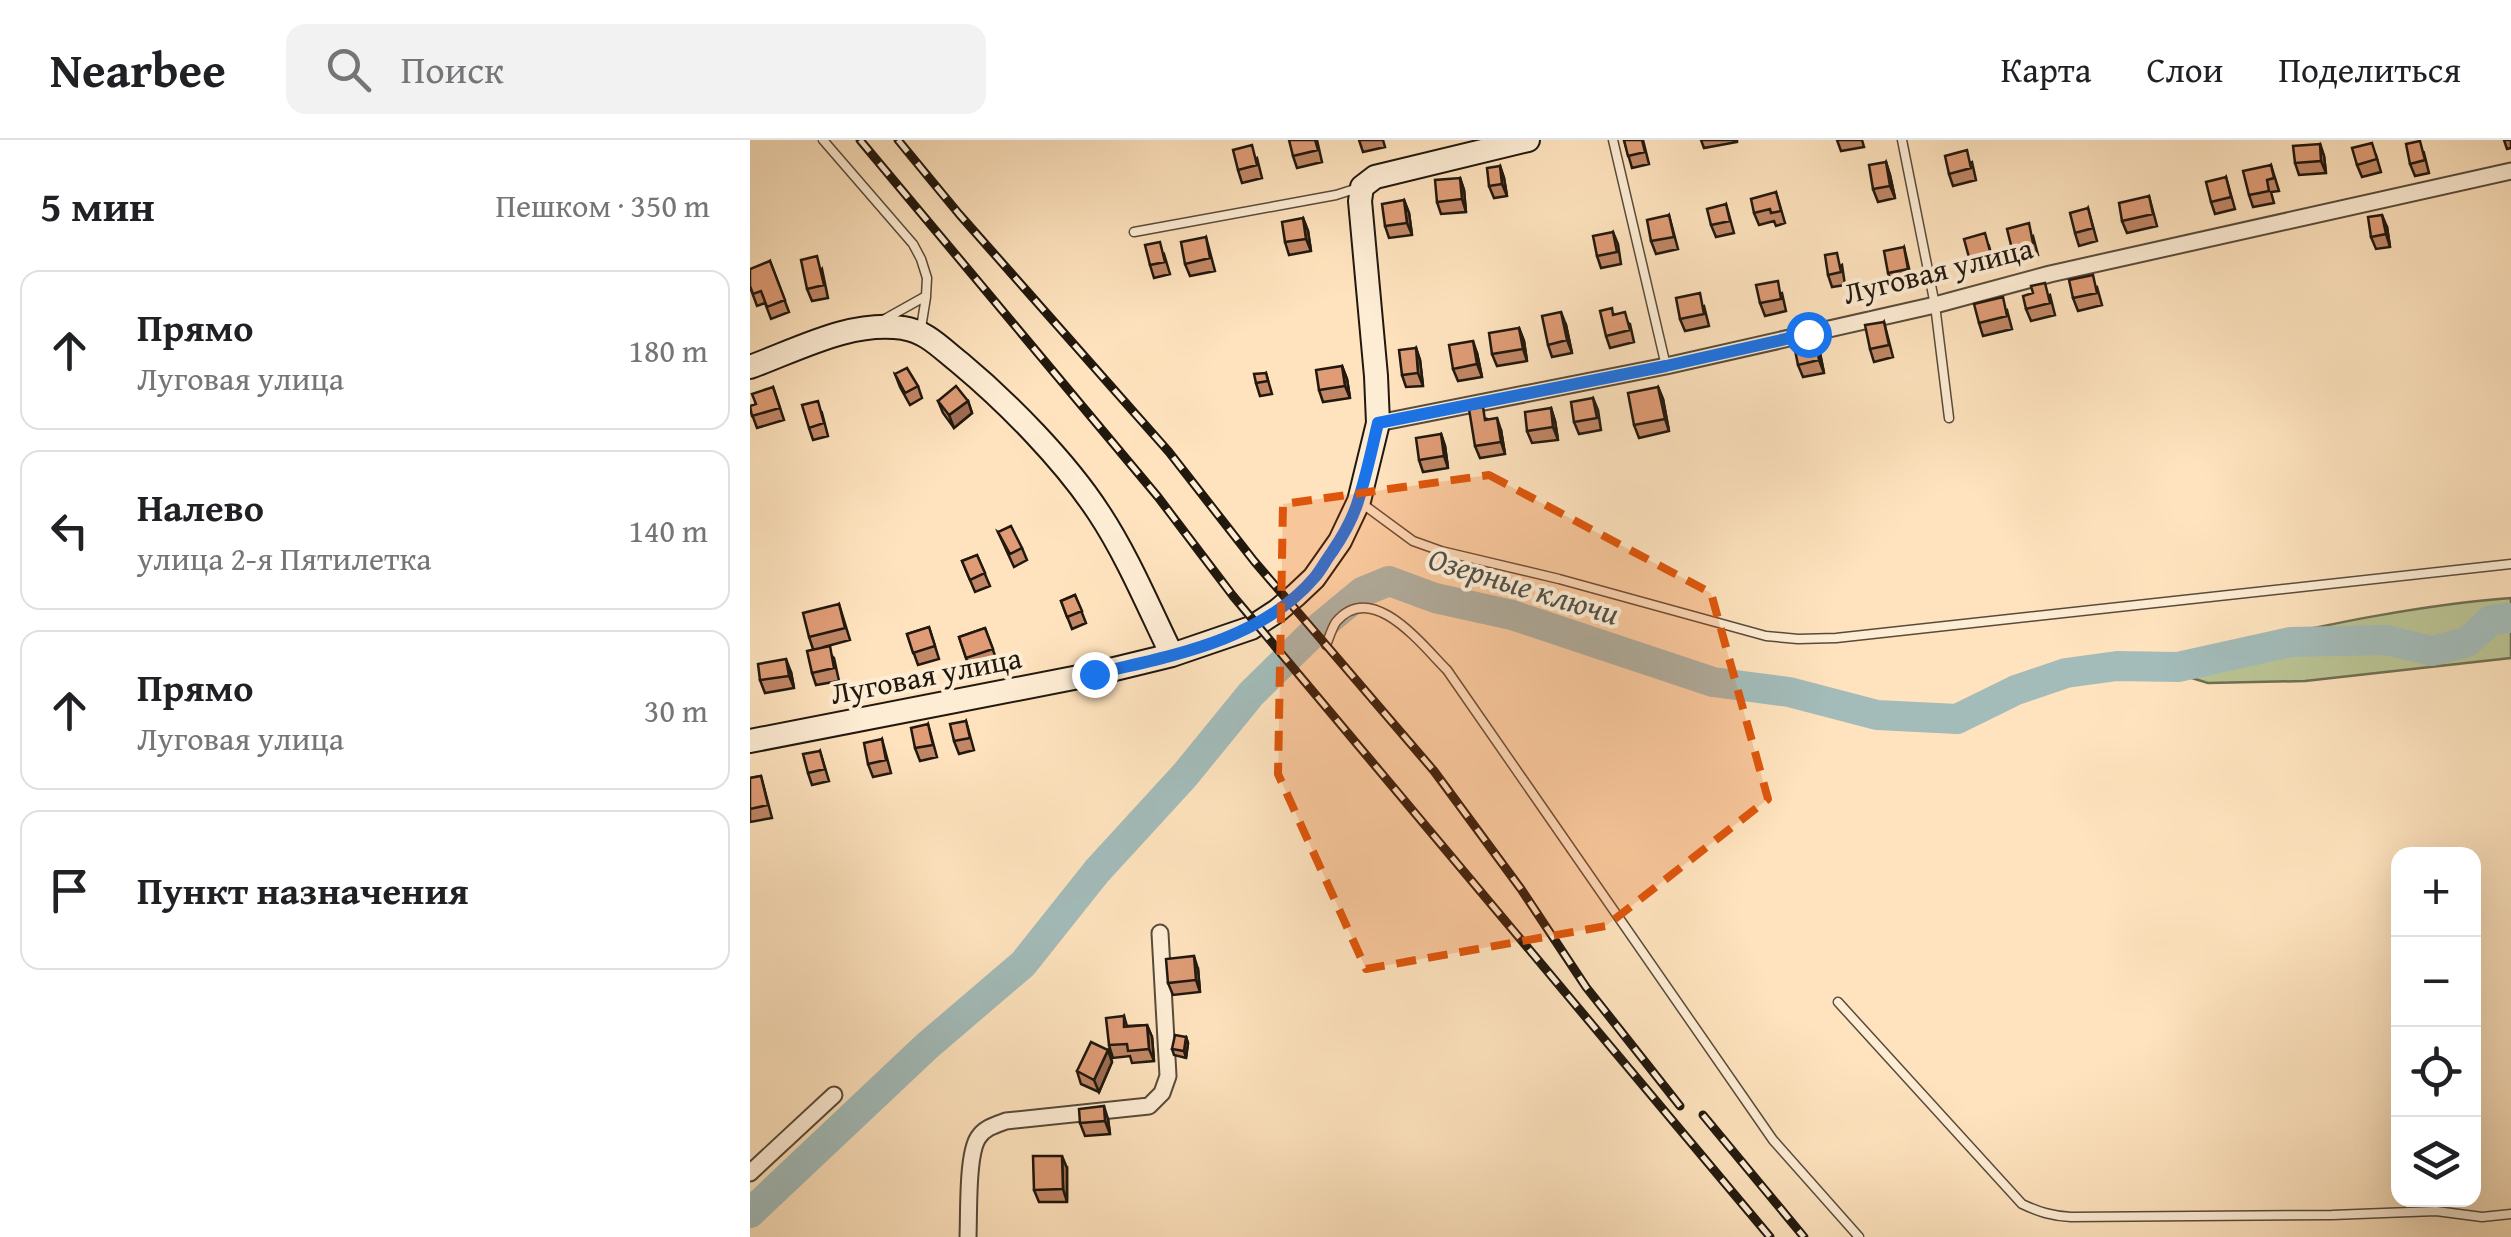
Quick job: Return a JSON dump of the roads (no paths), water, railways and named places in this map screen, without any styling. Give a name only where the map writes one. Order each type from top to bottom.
[{"type":"main road","points":[[1362,187],[1375,177],[1396,171],[1528,140]]},
{"type":"main road","name":"Луговая улица","points":[[750,741],[1094,674],[1172,655],[1250,628],[1277,611],[1314,578],[1340,541],[1359,500],[1378,423],[1362,187]]},
{"type":"main road","points":[[750,367],[843,332],[888,326],[921,332],[1026,424],[1078,485],[1118,546],[1172,655]]},
{"type":"street","name":"Луговая улица","points":[[1378,423],[1666,366],[2050,274],[2511,171]]},
{"type":"street","points":[[968,1237],[972,1152],[978,1136],[989,1127],[1006,1121],[1148,1106],[1162,1092],[1168,1076],[1160,934]]},
{"type":"street","points":[[750,1174],[834,1095]]},
{"type":"lane","points":[[823,140],[922,259],[927,278],[921,332]]},
{"type":"lane","points":[[1613,140],[1666,366]]},
{"type":"lane","points":[[1902,140],[1935,304],[1949,418]]},
{"type":"lane","points":[[1134,232],[1362,187]]},
{"type":"lane","points":[[868,328],[926,296]]},
{"type":"lane","points":[[1359,500],[1414,541],[1441,551],[1766,636],[1798,639],[2511,564]]},
{"type":"lane","points":[[1326,644],[1336,622],[1356,608],[1376,608],[1394,618],[1448,670],[1773,1140],[1859,1237]]},
{"type":"lane","points":[[1838,1002],[2022,1204],[2040,1212],[2070,1217],[2436,1211],[2482,1217],[2511,1214]]},
{"type":"waterway","name":"Озерные ключи","points":[[750,1213],[927,1046],[1023,964],[1097,871],[1185,775],[1251,694],[1316,630],[1362,592],[1389,581],[1435,598],[1512,615],[1713,682],[1789,692],[1877,715],[1957,719],[2016,690],[2066,673],[2117,666],[2178,667],[2291,642],[2386,640],[2432,651],[2467,642],[2491,620],[2511,618]]},
{"type":"railway","points":[[860,140],[1158,497],[1233,596],[1770,1237]]},
{"type":"railway","points":[[898,140],[1169,452],[1254,561],[1434,771],[1521,889],[1586,987],[1680,1106]]},
{"type":"railway","points":[[1703,1115],[1804,1237]]}]
